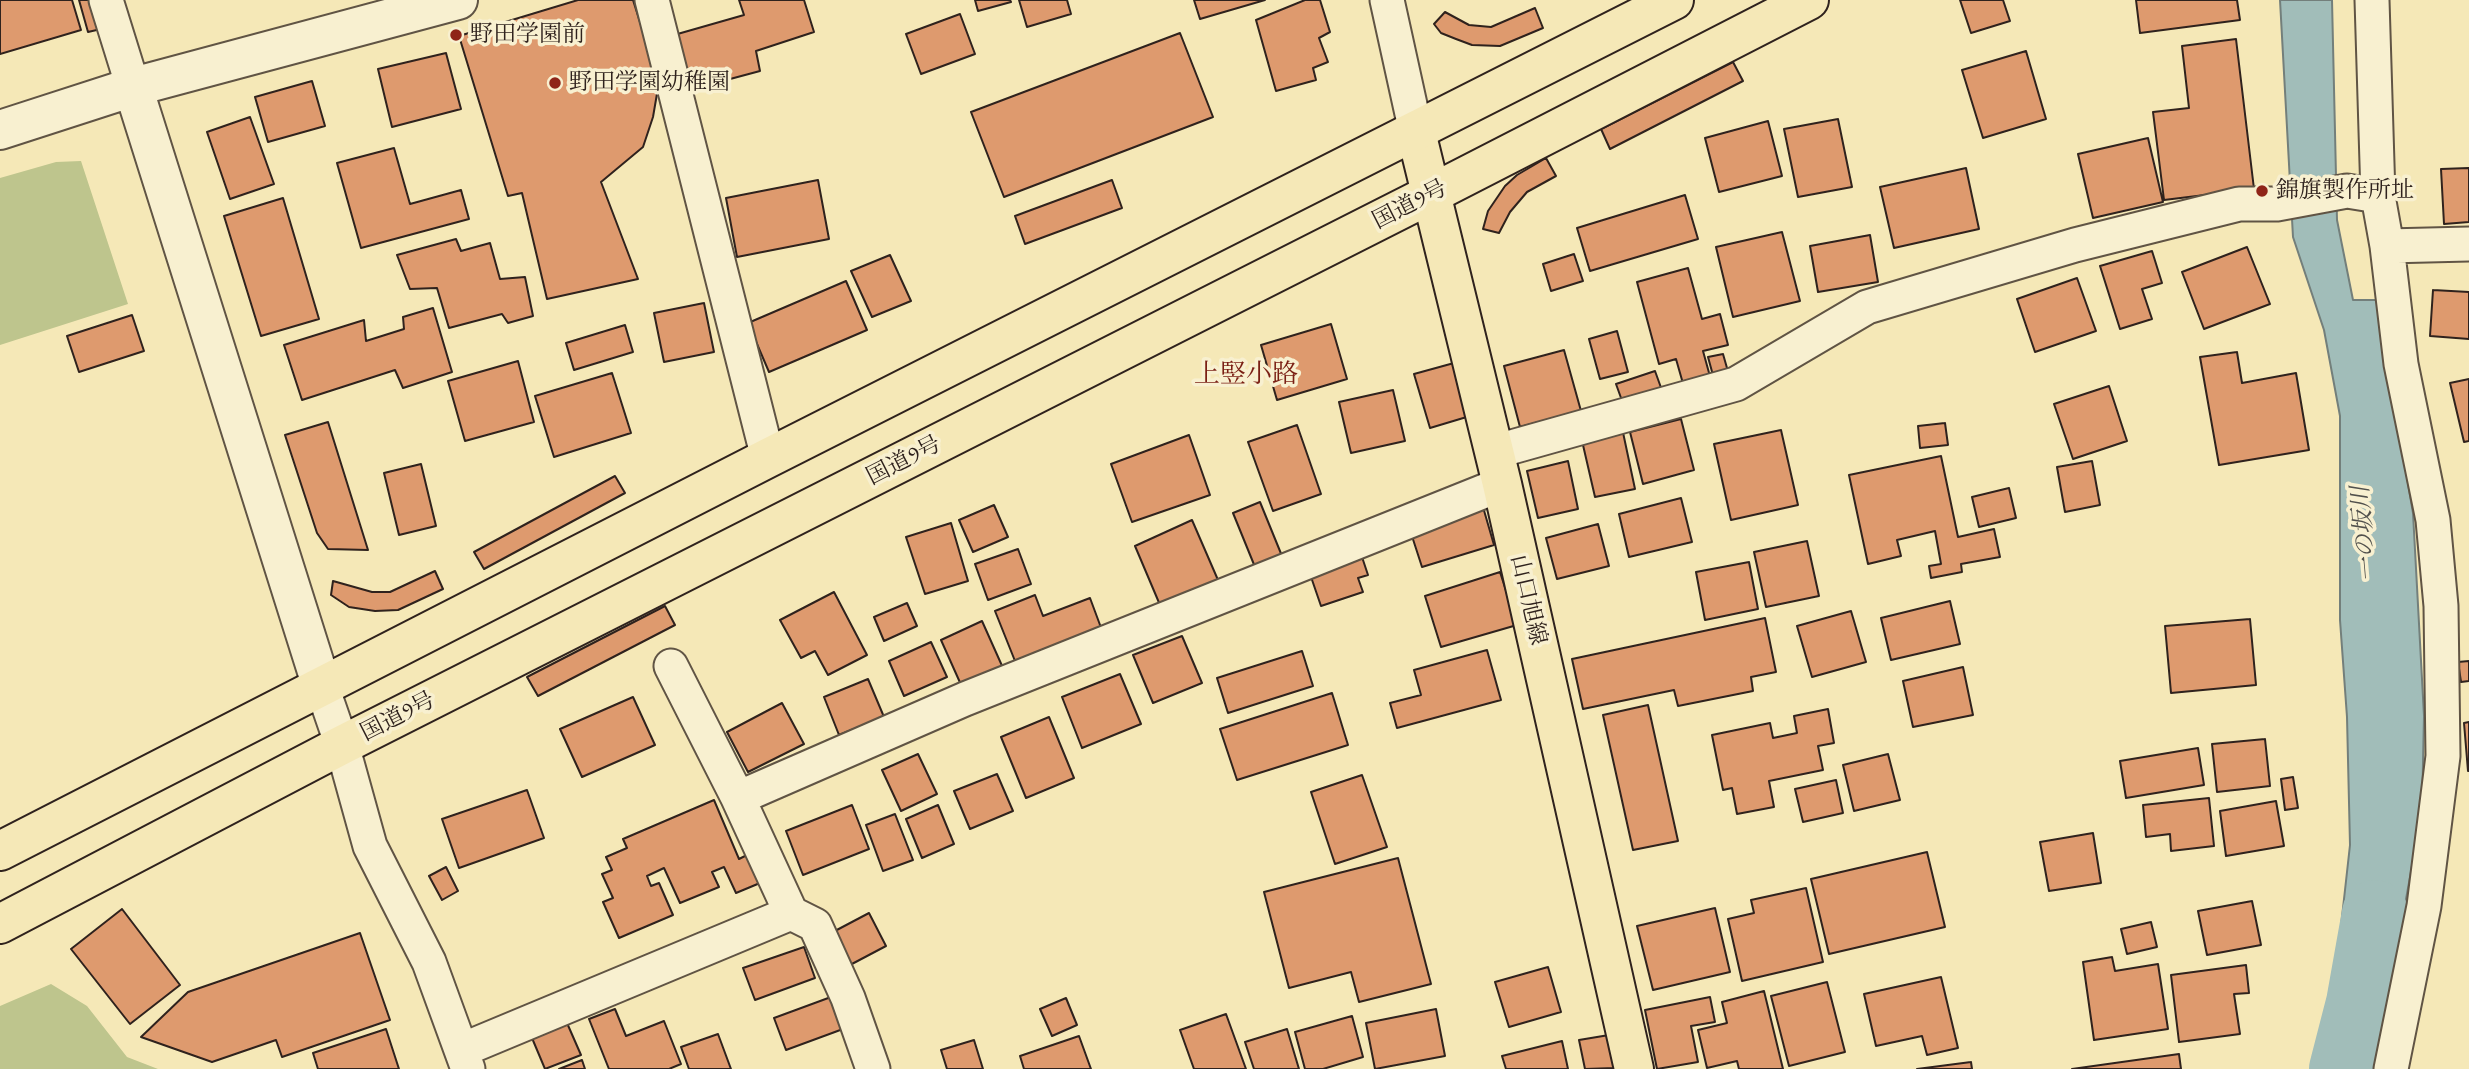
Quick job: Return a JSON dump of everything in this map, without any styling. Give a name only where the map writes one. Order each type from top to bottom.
[{"type":"main road","points":[[0,851],[768,458],[1674,0]]},
{"type":"main road","name":"国道9号","points":[[0,924],[342,746],[1810,0]]},
{"type":"main road","name":"山口旭線","points":[[1416,132],[1498,468],[1634,1069]]},
{"type":"street","points":[[106,0],[342,746],[370,846],[429,962],[465,1060],[791,913]]},
{"type":"street","points":[[0,130],[134,87],[458,0]]},
{"type":"street","points":[[652,0],[768,458]]},
{"type":"street","points":[[1387,0],[1416,132]]},
{"type":"street","points":[[2372,0],[2363,194],[2387,246],[2401,364],[2433,520],[2441,606],[2444,756],[2424,906],[2391,1069]]},
{"type":"street","points":[[738,799],[1498,468],[1736,384],[1867,307],[2075,245],[2239,204],[2277,204],[2363,194]]},
{"type":"street","points":[[2387,246],[2469,244]]},
{"type":"street","points":[[671,666],[738,799],[791,913],[815,925],[848,998],[873,1069]]},
{"type":"green space","points":[[81,161],[128,304],[0,345],[0,178],[56,162]]},
{"type":"green space","points":[[51,984],[87,1006],[127,1057],[158,1069],[0,1069],[0,1006]]},
{"type":"water","points":[[2280,0],[2332,0],[2337,220],[2353,300],[2377,300],[2413,513],[2424,716],[2422,811],[2389,993],[2359,1003],[2335,980],[2350,845],[2347,717],[2340,620],[2340,416],[2324,330],[2293,237]]},
{"type":"building","points":[[0,0],[72,0],[81,30],[0,54]]},
{"type":"building","points":[[79,0],[92,0],[101,29],[88,32]]},
{"type":"building","points":[[578,0],[633,0],[659,82],[653,117],[643,147],[601,182],[638,279],[547,299],[522,193],[508,196],[459,36]]},
{"type":"building","points":[[739,0],[804,0],[814,32],[756,51],[760,71],[689,90],[674,35],[744,15]]},
{"type":"building","points":[[975,0],[1010,0],[1011,2],[978,11]]},
{"type":"building","points":[[1019,0],[1067,0],[1071,14],[1027,27]]},
{"type":"building","points":[[1194,0],[1265,0],[1200,19]]},
{"type":"building","points":[[1305,0],[1320,0],[1330,32],[1319,38],[1328,62],[1313,68],[1316,80],[1276,91],[1256,20]]},
{"type":"building","points":[[1960,0],[2003,0],[2010,21],[1971,33]]},
{"type":"building","points":[[2136,0],[2237,0],[2240,20],[2140,33]]},
{"type":"building","points":[[1535,8],[1543,28],[1500,46],[1472,45],[1441,33],[1434,24],[1445,12],[1469,25],[1491,27]]},
{"type":"building","points":[[960,14],[975,54],[921,74],[906,34]]},
{"type":"building","points":[[1180,33],[1213,117],[1004,197],[971,112]]},
{"type":"building","points":[[2236,39],[2254,189],[2164,200],[2153,112],[2189,108],[2182,46]]},
{"type":"building","points":[[2026,51],[2046,119],[1983,138],[1962,70]]},
{"type":"building","points":[[446,53],[461,109],[392,127],[378,69]]},
{"type":"building","points":[[1733,62],[1743,81],[1610,149],[1601,129]]},
{"type":"building","points":[[312,81],[325,126],[268,142],[255,97]]},
{"type":"building","points":[[250,117],[274,184],[230,199],[207,132]]},
{"type":"building","points":[[1838,119],[1852,187],[1798,197],[1784,129]]},
{"type":"building","points":[[1768,121],[1782,176],[1719,192],[1705,138]]},
{"type":"building","points":[[2148,138],[2163,202],[2093,218],[2078,154]]},
{"type":"building","points":[[394,148],[410,204],[461,190],[469,219],[361,248],[337,163]]},
{"type":"building","points":[[1546,158],[1556,176],[1527,192],[1510,212],[1499,233],[1483,229],[1488,211],[1505,186],[1517,175]]},
{"type":"building","points":[[1966,168],[1979,229],[1894,248],[1880,187]]},
{"type":"building","points":[[2469,168],[2469,222],[2444,224],[2441,169]]},
{"type":"building","points":[[818,180],[829,239],[737,257],[726,198]]},
{"type":"building","points":[[1112,180],[1122,208],[1025,244],[1015,216]]},
{"type":"building","points":[[1685,195],[1698,239],[1590,271],[1577,228]]},
{"type":"building","points":[[283,198],[319,319],[261,336],[224,216]]},
{"type":"building","points":[[1782,232],[1800,301],[1733,317],[1716,247]]},
{"type":"building","points":[[1870,235],[1878,282],[1818,292],[1810,246]]},
{"type":"building","points":[[456,239],[461,251],[490,243],[500,279],[525,277],[533,316],[508,323],[502,314],[449,328],[437,288],[410,289],[397,255]]},
{"type":"building","points":[[2247,247],[2270,304],[2204,329],[2182,272]]},
{"type":"building","points":[[2152,251],[2162,283],[2142,289],[2152,319],[2120,329],[2100,266]]},
{"type":"building","points":[[1574,254],[1583,281],[1551,291],[1543,264]]},
{"type":"building","points":[[890,255],[911,301],[872,317],[851,271]]},
{"type":"building","points":[[1688,268],[1702,319],[1720,314],[1728,345],[1703,351],[1711,380],[1684,387],[1676,359],[1659,364],[1637,282]]},
{"type":"building","points":[[2077,278],[2096,331],[2035,352],[2017,299]]},
{"type":"building","points":[[846,281],[867,330],[769,372],[748,323]]},
{"type":"building","points":[[2433,290],[2469,292],[2469,339],[2430,336]]},
{"type":"building","points":[[704,303],[714,352],[664,362],[654,313]]},
{"type":"building","points":[[433,308],[452,372],[403,388],[395,370],[302,400],[284,345],[364,320],[366,341],[404,329],[403,317]]},
{"type":"building","points":[[132,315],[144,351],[79,372],[67,336]]},
{"type":"building","points":[[1331,324],[1347,379],[1277,400],[1261,345]]},
{"type":"building","points":[[625,325],[633,352],[574,370],[566,343]]},
{"type":"building","points":[[1617,331],[1628,372],[1600,379],[1589,339]]},
{"type":"building","points":[[1564,350],[1581,411],[1520,427],[1504,366]]},
{"type":"building","points":[[2237,352],[2242,383],[2296,373],[2309,450],[2219,465],[2200,357]]},
{"type":"building","points":[[1723,354],[1729,375],[1714,379],[1708,357]]},
{"type":"building","points":[[518,361],[534,422],[465,441],[448,381]]},
{"type":"building","points":[[1454,363],[1470,416],[1430,428],[1414,374]]},
{"type":"building","points":[[1655,371],[1664,396],[1625,409],[1616,384]]},
{"type":"building","points":[[612,373],[631,433],[554,457],[535,396]]},
{"type":"building","points":[[2469,379],[2469,441],[2464,442],[2450,383]]},
{"type":"building","points":[[2109,386],[2127,441],[2073,459],[2054,404]]},
{"type":"building","points":[[1393,390],[1405,441],[1351,453],[1339,402]]},
{"type":"building","points":[[1681,419],[1694,470],[1643,484],[1630,432]]},
{"type":"building","points":[[328,422],[368,550],[328,549],[317,533],[285,435]]},
{"type":"building","points":[[1621,423],[1635,489],[1595,497],[1580,432]]},
{"type":"building","points":[[1945,423],[1948,445],[1920,448],[1918,426]]},
{"type":"building","points":[[1297,425],[1321,494],[1273,511],[1248,442]]},
{"type":"building","points":[[1781,430],[1798,505],[1731,520],[1714,444]]},
{"type":"building","points":[[1189,435],[1210,495],[1132,522],[1111,464]]},
{"type":"building","points":[[1941,456],[1958,537],[1994,529],[2000,557],[1961,564],[1962,572],[1931,578],[1929,566],[1941,564],[1935,531],[1897,540],[1901,556],[1868,564],[1849,475]]},
{"type":"building","points":[[1568,461],[1578,509],[1538,518],[1527,471]]},
{"type":"building","points":[[2092,461],[2100,505],[2065,512],[2057,467]]},
{"type":"building","points":[[421,464],[436,526],[399,535],[384,473]]},
{"type":"building","points":[[615,476],[625,493],[484,569],[474,552]]},
{"type":"building","points":[[2009,488],[2016,518],[1979,527],[1972,497]]},
{"type":"building","points":[[1681,498],[1692,542],[1629,557],[1619,514]]},
{"type":"building","points":[[1260,502],[1282,556],[1255,567],[1233,513]]},
{"type":"building","points":[[994,505],[1008,537],[973,552],[959,520]]},
{"type":"building","points":[[1483,507],[1494,545],[1422,567],[1410,530]]},
{"type":"building","points":[[1192,520],[1218,580],[1160,605],[1135,546]]},
{"type":"building","points":[[951,523],[968,581],[925,594],[906,537]]},
{"type":"building","points":[[1598,524],[1609,566],[1557,579],[1546,538]]},
{"type":"building","points":[[1807,541],[1819,596],[1766,607],[1754,552]]},
{"type":"building","points":[[1018,549],[1031,584],[988,600],[975,564]]},
{"type":"building","points":[[1362,557],[1368,575],[1358,578],[1363,592],[1321,606],[1310,574]]},
{"type":"building","points":[[1749,562],[1758,609],[1705,620],[1696,572]]},
{"type":"building","points":[[435,571],[443,589],[398,610],[375,611],[349,607],[331,595],[333,581],[372,592],[390,592]]},
{"type":"building","points":[[1500,572],[1517,625],[1441,647],[1425,596]]},
{"type":"building","points":[[834,592],[867,655],[828,675],[815,651],[801,658],[780,620]]},
{"type":"building","points":[[1035,595],[1043,616],[1090,598],[1103,633],[1017,666],[995,611]]},
{"type":"building","points":[[1950,601],[1960,644],[1891,660],[1881,618]]},
{"type":"building","points":[[907,603],[917,626],[884,641],[874,617]]},
{"type":"building","points":[[665,606],[675,625],[538,696],[527,677]]},
{"type":"building","points":[[1851,611],[1866,662],[1812,677],[1797,626]]},
{"type":"building","points":[[1765,618],[1776,672],[1751,677],[1753,691],[1678,706],[1674,690],[1583,709],[1572,659]]},
{"type":"building","points":[[2250,619],[2256,685],[2171,693],[2165,626]]},
{"type":"building","points":[[982,621],[1003,668],[962,687],[941,640]]},
{"type":"building","points":[[1182,636],[1202,683],[1153,703],[1133,655]]},
{"type":"building","points":[[931,642],[947,677],[904,696],[889,661]]},
{"type":"building","points":[[1487,650],[1501,700],[1397,728],[1390,703],[1421,695],[1414,670]]},
{"type":"building","points":[[1302,651],[1313,686],[1228,713],[1217,678]]},
{"type":"building","points":[[2469,661],[2469,681],[2461,682],[2458,662]]},
{"type":"building","points":[[1963,667],[1973,715],[1913,727],[1903,681]]},
{"type":"building","points":[[1120,674],[1141,724],[1082,748],[1062,697]]},
{"type":"building","points":[[868,679],[884,717],[839,735],[824,697]]},
{"type":"building","points":[[1332,693],[1348,745],[1237,780],[1220,729]]},
{"type":"building","points":[[633,697],[655,745],[582,777],[560,729]]},
{"type":"building","points":[[782,703],[804,744],[748,772],[727,732]]},
{"type":"building","points":[[1648,705],[1678,841],[1633,850],[1603,715]]},
{"type":"building","points":[[1828,709],[1834,743],[1818,746],[1823,770],[1769,781],[1774,807],[1737,814],[1732,788],[1723,790],[1712,735],[1770,723],[1773,738],[1797,733],[1794,716]]},
{"type":"building","points":[[1049,717],[1074,778],[1026,798],[1001,737]]},
{"type":"building","points":[[2469,722],[2469,771],[2468,771],[2464,723]]},
{"type":"building","points":[[2265,739],[2270,786],[2217,792],[2212,744]]},
{"type":"building","points":[[2198,748],[2204,785],[2126,798],[2120,761]]},
{"type":"building","points":[[918,754],[937,794],[901,811],[882,770]]},
{"type":"building","points":[[1888,754],[1900,800],[1854,811],[1843,765]]},
{"type":"building","points":[[997,774],[1013,811],[970,829],[954,791]]},
{"type":"building","points":[[1362,775],[1387,847],[1335,864],[1311,792]]},
{"type":"building","points":[[2293,777],[2298,808],[2285,810],[2281,779]]},
{"type":"building","points":[[1836,780],[1843,813],[1803,822],[1795,789]]},
{"type":"building","points":[[527,790],[544,838],[459,868],[442,819]]},
{"type":"building","points":[[2209,798],[2214,846],[2171,851],[2170,834],[2146,837],[2143,805]]},
{"type":"building","points":[[714,800],[739,859],[749,854],[760,883],[736,893],[724,867],[712,872],[719,887],[680,903],[664,868],[647,876],[651,886],[659,883],[673,915],[619,938],[603,902],[613,898],[602,874],[612,870],[606,857],[627,848],[623,839]]},
{"type":"building","points":[[2276,801],[2284,846],[2226,856],[2220,811]]},
{"type":"building","points":[[852,805],[869,849],[803,875],[786,831]]},
{"type":"building","points":[[938,805],[954,844],[922,858],[906,819]]},
{"type":"building","points":[[895,814],[913,860],[883,871],[866,825]]},
{"type":"building","points":[[2093,833],[2101,883],[2049,891],[2040,842]]},
{"type":"building","points":[[1927,852],[1945,927],[1829,954],[1811,879]]},
{"type":"building","points":[[1398,858],[1431,984],[1359,1002],[1351,972],[1289,988],[1264,892]]},
{"type":"building","points":[[446,867],[458,891],[442,900],[429,876]]},
{"type":"building","points":[[1806,888],[1823,962],[1742,981],[1728,919],[1754,913],[1751,900]]},
{"type":"building","points":[[2252,901],[2261,945],[2207,955],[2198,911]]},
{"type":"building","points":[[1715,908],[1730,972],[1653,990],[1637,926]]},
{"type":"building","points":[[122,909],[180,985],[130,1024],[71,949]]},
{"type":"building","points":[[869,913],[886,946],[850,965],[833,932]]},
{"type":"building","points":[[2151,922],[2157,947],[2127,954],[2121,929]]},
{"type":"building","points":[[360,933],[390,1020],[282,1057],[276,1040],[212,1062],[141,1037],[188,992]]},
{"type":"building","points":[[804,947],[815,978],[755,1000],[743,968]]},
{"type":"building","points":[[2112,957],[2115,971],[2158,964],[2168,1029],[2094,1040],[2083,962]]},
{"type":"building","points":[[2246,965],[2249,993],[2234,994],[2240,1034],[2179,1042],[2171,975]]},
{"type":"building","points":[[1548,967],[1561,1012],[1509,1027],[1495,982]]},
{"type":"building","points":[[1941,977],[1958,1048],[1927,1055],[1922,1036],[1876,1046],[1864,994]]},
{"type":"building","points":[[1827,982],[1845,1052],[1789,1066],[1771,996]]},
{"type":"building","points":[[1764,991],[1783,1069],[1739,1069],[1737,1061],[1707,1068],[1698,1030],[1727,1023],[1722,1002]]},
{"type":"building","points":[[831,997],[843,1029],[786,1050],[774,1018]]},
{"type":"building","points":[[1710,997],[1715,1022],[1691,1026],[1698,1062],[1657,1069],[1645,1010]]},
{"type":"building","points":[[1066,998],[1077,1025],[1052,1036],[1040,1009]]},
{"type":"building","points":[[615,1009],[626,1036],[664,1021],[681,1064],[669,1069],[609,1069],[589,1019]]},
{"type":"building","points":[[1436,1009],[1445,1056],[1375,1069],[1366,1023]]},
{"type":"building","points":[[1226,1014],[1246,1069],[1194,1069],[1180,1030]]},
{"type":"building","points":[[1352,1016],[1363,1057],[1323,1069],[1305,1069],[1295,1032]]},
{"type":"building","points":[[567,1023],[581,1055],[545,1069],[532,1038]]},
{"type":"building","points":[[386,1029],[399,1069],[318,1069],[313,1053]]},
{"type":"building","points":[[1287,1029],[1299,1069],[1254,1069],[1245,1042]]},
{"type":"building","points":[[718,1034],[731,1069],[689,1069],[681,1047]]},
{"type":"building","points":[[1609,1035],[1615,1068],[1585,1069],[1579,1040]]},
{"type":"building","points":[[1079,1036],[1091,1069],[1024,1069],[1020,1056]]},
{"type":"building","points":[[974,1040],[983,1069],[947,1069],[941,1050]]},
{"type":"building","points":[[1562,1041],[1568,1069],[1506,1069],[1502,1056]]},
{"type":"building","points":[[2179,1054],[2181,1069],[2072,1069]]},
{"type":"building","points":[[582,1060],[585,1069],[559,1069]]},
{"type":"building","points":[[1971,1062],[1972,1069],[1917,1069]]},
{"type":"waterway","name":"一の坂川","points":[[2342,1069],[2359,1003],[2375,913]]},
{"type":"place","name":"野田学園前","points":[[456,35]]},
{"type":"place","name":"野田学園幼稚園","points":[[555,83]]},
{"type":"place","name":"錦旗製作所址","points":[[2262,191]]},
{"type":"district","name":"上竪小路","points":[[1246,375]]}]
